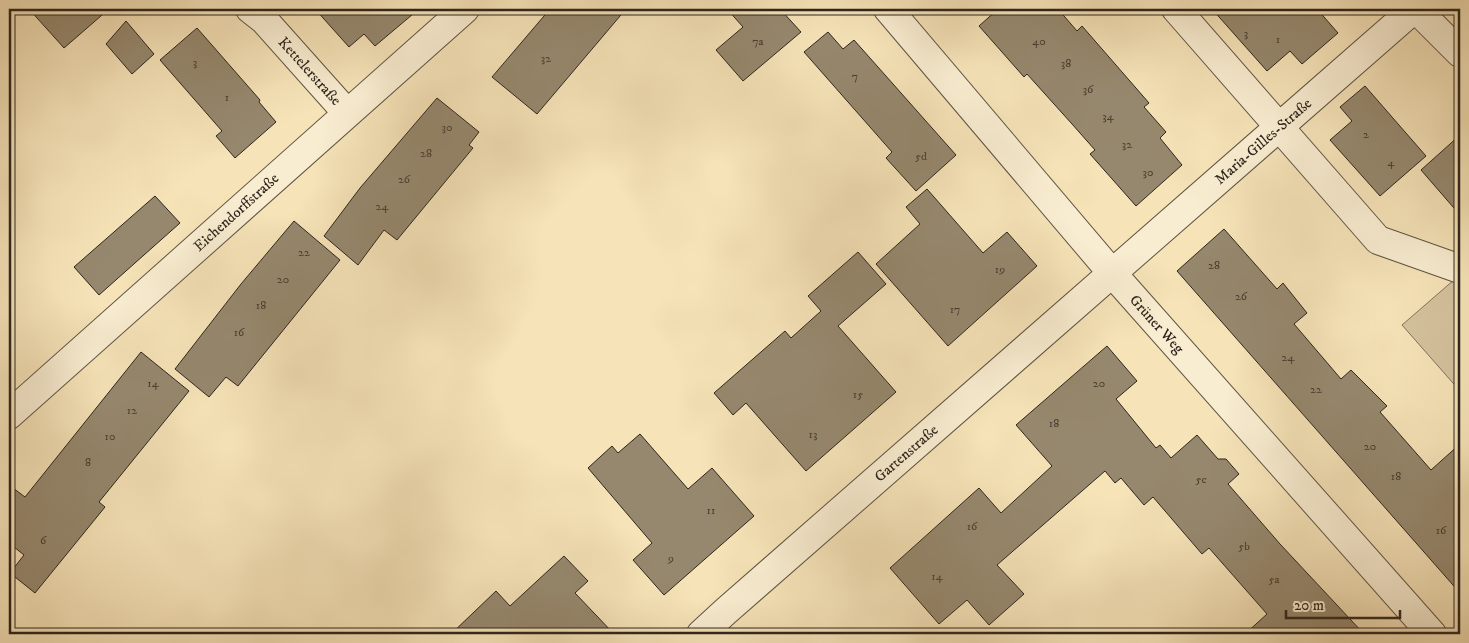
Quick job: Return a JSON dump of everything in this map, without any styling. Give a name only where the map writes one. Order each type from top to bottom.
[{"type":"street","name":"Kettelerstraße","points":[[250,9],[264,20],[347,113]]},
{"type":"street","name":"Eichendorffstraße","points":[[9,415],[465,9]]},
{"type":"street","name":"Grüner Weg","points":[[888,9],[1112,274],[1432,634]]},
{"type":"street","points":[[1176,9],[1378,240],[1460,269]]},
{"type":"street","name":"Maria-Gilles-Straße","points":[[1112,274],[1415,9],[1460,53]]},
{"type":"street","name":"Gartenstraße","points":[[701,634],[1112,274]]},
{"type":"shaded area","points":[[1455,279],[1460,281],[1460,391],[1402,325]]},
{"type":"building","points":[[29,9],[109,9],[64,48]]},
{"type":"building","points":[[315,9],[419,9],[375,46],[364,34],[349,47]]},
{"type":"building","points":[[550,9],[626,9],[537,114],[492,77]]},
{"type":"building","points":[[727,9],[780,9],[801,32],[743,81],[716,50],[743,27]]},
{"type":"building","points":[[998,9],[1058,9],[1077,31],[1082,26],[1149,103],[1144,107],[1166,132],[1160,138],[1182,165],[1136,206],[1090,154],[1095,150],[1027,74],[1024,77],[979,26]]},
{"type":"building","points":[[1212,9],[1317,9],[1338,33],[1302,64],[1290,51],[1267,71]]},
{"type":"building","points":[[126,21],[154,54],[132,74],[106,44]]},
{"type":"building","points":[[197,28],[260,100],[259,102],[276,122],[235,158],[216,136],[222,131],[160,60]]},
{"type":"building","points":[[828,32],[843,49],[854,40],[956,155],[916,191],[886,158],[892,152],[804,52]]},
{"type":"building","points":[[1365,86],[1426,156],[1380,196],[1330,140],[1352,121],[1340,107]]},
{"type":"building","points":[[437,98],[479,132],[469,145],[473,148],[397,240],[384,230],[358,265],[324,236],[360,188]]},
{"type":"building","points":[[1460,135],[1460,215],[1421,170]]},
{"type":"building","points":[[927,189],[983,253],[1007,232],[1037,266],[948,346],[876,264],[920,224],[906,207]]},
{"type":"building","points":[[155,196],[180,223],[99,295],[74,267]]},
{"type":"building","points":[[294,221],[340,260],[238,386],[226,377],[209,397],[175,369],[241,284]]},
{"type":"building","points":[[1224,229],[1277,289],[1283,283],[1307,313],[1294,324],[1341,379],[1351,370],[1387,406],[1380,412],[1431,470],[1460,444],[1460,593],[1177,271]]},
{"type":"building","points":[[858,252],[886,284],[838,326],[896,392],[806,471],[746,403],[733,415],[714,393],[785,331],[791,338],[821,311],[808,296]]},
{"type":"building","points":[[1107,346],[1137,381],[1116,399],[1156,448],[1160,445],[1171,458],[1197,435],[1218,459],[1226,459],[1239,474],[1228,484],[1280,544],[1364,634],[1245,634],[1267,614],[1209,548],[1202,554],[1153,497],[1144,505],[1121,478],[1115,483],[1105,471],[997,565],[1024,594],[989,625],[967,600],[939,624],[890,568],[979,488],[1001,513],[1052,466],[1016,425]]},
{"type":"building","points":[[141,352],[189,391],[99,502],[105,507],[35,593],[10,573],[24,555],[9,543],[9,485],[25,497]]},
{"type":"building","points":[[640,434],[688,489],[712,468],[754,516],[664,595],[633,560],[652,543],[588,468],[612,446],[618,453]]},
{"type":"building","points":[[564,556],[588,581],[575,593],[614,634],[451,634],[496,591],[510,606]]}]
